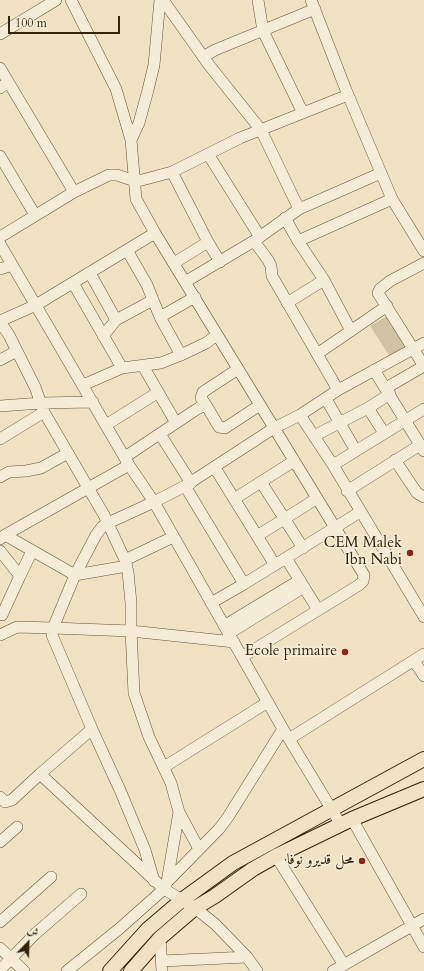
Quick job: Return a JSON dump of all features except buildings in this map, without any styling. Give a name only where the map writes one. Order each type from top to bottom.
[{"type":"main road","points":[[110,971],[148,928],[182,900],[233,863],[424,760]]},
{"type":"main road","points":[[131,971],[160,938],[195,908],[215,896],[253,868],[347,822],[424,788]]},
{"type":"street","points":[[0,34],[56,0]]},
{"type":"street","points":[[71,0],[116,89],[131,140],[136,199],[155,233],[316,499],[364,575],[364,579],[359,585],[242,657]]},
{"type":"street","points":[[131,140],[139,123],[154,65],[161,0]]},
{"type":"street","points":[[161,0],[203,57],[261,130],[299,209]]},
{"type":"street","points":[[258,0],[263,31],[303,113]]},
{"type":"street","points":[[203,57],[215,50],[263,31],[313,5],[348,95],[392,199],[424,251]]},
{"type":"street","points":[[0,68],[4,85],[74,192]]},
{"type":"street","points":[[0,237],[74,192],[109,175],[117,175],[135,181],[149,179],[172,172],[240,138],[348,95]]},
{"type":"street","points":[[208,154],[257,239],[268,260],[272,276],[338,390]]},
{"type":"street","points":[[0,156],[36,215]]},
{"type":"street","points":[[172,172],[220,262]]},
{"type":"street","points":[[185,282],[257,239],[299,209],[381,173]]},
{"type":"street","points":[[298,241],[392,199]]},
{"type":"street","points":[[285,218],[298,241],[324,280],[350,331]]},
{"type":"street","points":[[155,233],[36,305],[0,322],[9,334],[17,350],[35,387],[42,408],[108,523],[126,563],[131,603],[134,693],[148,737],[164,767],[175,796],[179,812],[199,849]]},
{"type":"street","points":[[174,263],[208,242]]},
{"type":"street","points":[[0,244],[127,461],[154,502],[289,739],[332,810],[347,822],[412,925],[424,947]]},
{"type":"street","points":[[127,250],[148,285],[152,300],[160,317],[181,355]]},
{"type":"street","points":[[314,436],[341,424],[368,408],[388,391],[424,366],[378,293],[380,289],[390,281],[424,263]]},
{"type":"street","points":[[0,269],[12,265]]},
{"type":"street","points":[[90,273],[116,320]]},
{"type":"street","points":[[287,303],[324,280]]},
{"type":"street","points":[[73,283],[122,368]]},
{"type":"street","points":[[160,317],[195,297]]},
{"type":"street","points":[[103,336],[116,320],[152,300]]},
{"type":"street","points":[[317,354],[387,306]]},
{"type":"street","points":[[83,385],[122,368],[161,363],[206,343],[217,335]]},
{"type":"street","points":[[154,881],[145,850],[52,636],[53,628],[75,575],[96,535],[102,527],[108,523],[154,502],[188,484],[274,428],[300,415],[338,390],[424,343]]},
{"type":"street","points":[[0,360],[17,350]]},
{"type":"street","points":[[143,366],[157,393],[176,423]]},
{"type":"street","points":[[238,369],[203,392],[201,398],[219,426],[225,428],[260,405]]},
{"type":"street","points":[[348,490],[421,442],[374,370]]},
{"type":"street","points":[[106,424],[157,393]]},
{"type":"street","points":[[326,398],[356,451]]},
{"type":"street","points":[[0,406],[42,408],[92,402]]},
{"type":"street","points":[[2,537],[88,488],[127,461],[160,434],[197,409],[206,405]]},
{"type":"street","points":[[0,439],[42,408]]},
{"type":"street","points":[[368,408],[384,433]]},
{"type":"street","points":[[333,465],[424,409]]},
{"type":"street","points":[[300,415],[333,465],[424,617]]},
{"type":"street","points":[[160,434],[244,584]]},
{"type":"street","points":[[0,476],[9,472],[41,468],[68,453]]},
{"type":"street","points":[[395,460],[417,493],[424,497]]},
{"type":"street","points":[[234,499],[294,461]]},
{"type":"street","points":[[214,468],[275,565]]},
{"type":"street","points":[[261,482],[303,548]]},
{"type":"street","points":[[257,536],[316,499]]},
{"type":"street","points":[[211,603],[360,512]]},
{"type":"street","points":[[2,537],[32,550],[75,575],[126,563],[173,537]]},
{"type":"street","points":[[17,627],[1,614],[32,550]]},
{"type":"street","points":[[0,551],[20,576]]},
{"type":"street","points":[[286,558],[318,610]]},
{"type":"street","points":[[0,635],[17,627],[229,634],[302,583]]},
{"type":"street","points":[[289,739],[424,654]]},
{"type":"street","points":[[414,661],[424,676]]},
{"type":"street","points":[[164,767],[268,702]]},
{"type":"street","points":[[0,797],[5,802],[10,802],[92,729]]},
{"type":"street","points":[[67,971],[119,929],[165,886],[219,829],[283,729]]},
{"type":"street","points":[[40,774],[154,881],[165,886],[215,924],[247,957],[258,971]]},
{"type":"street","points":[[165,886],[179,812]]},
{"type":"street","points":[[0,842],[17,827]]},
{"type":"street","points":[[276,856],[344,965]]},
{"type":"street","points":[[0,922],[51,877]]},
{"type":"street","points":[[0,970],[34,934],[81,894]]},
{"type":"street","points":[[333,971],[424,919]]},
{"type":"street","points":[[160,938],[162,966],[247,957]]},
{"type":"street","points":[[0,948],[24,971]]},
{"type":"shaded area","points":[[390,314],[409,346],[391,358],[370,326]]},
{"type":"place","name":"CEM Malek Ibn Nabi","points":[[410,553]]},
{"type":"place","name":"Ecole primaire","points":[[345,652]]},
{"type":"place","name":"محل قديرو نوفا","points":[[362,861]]}]
